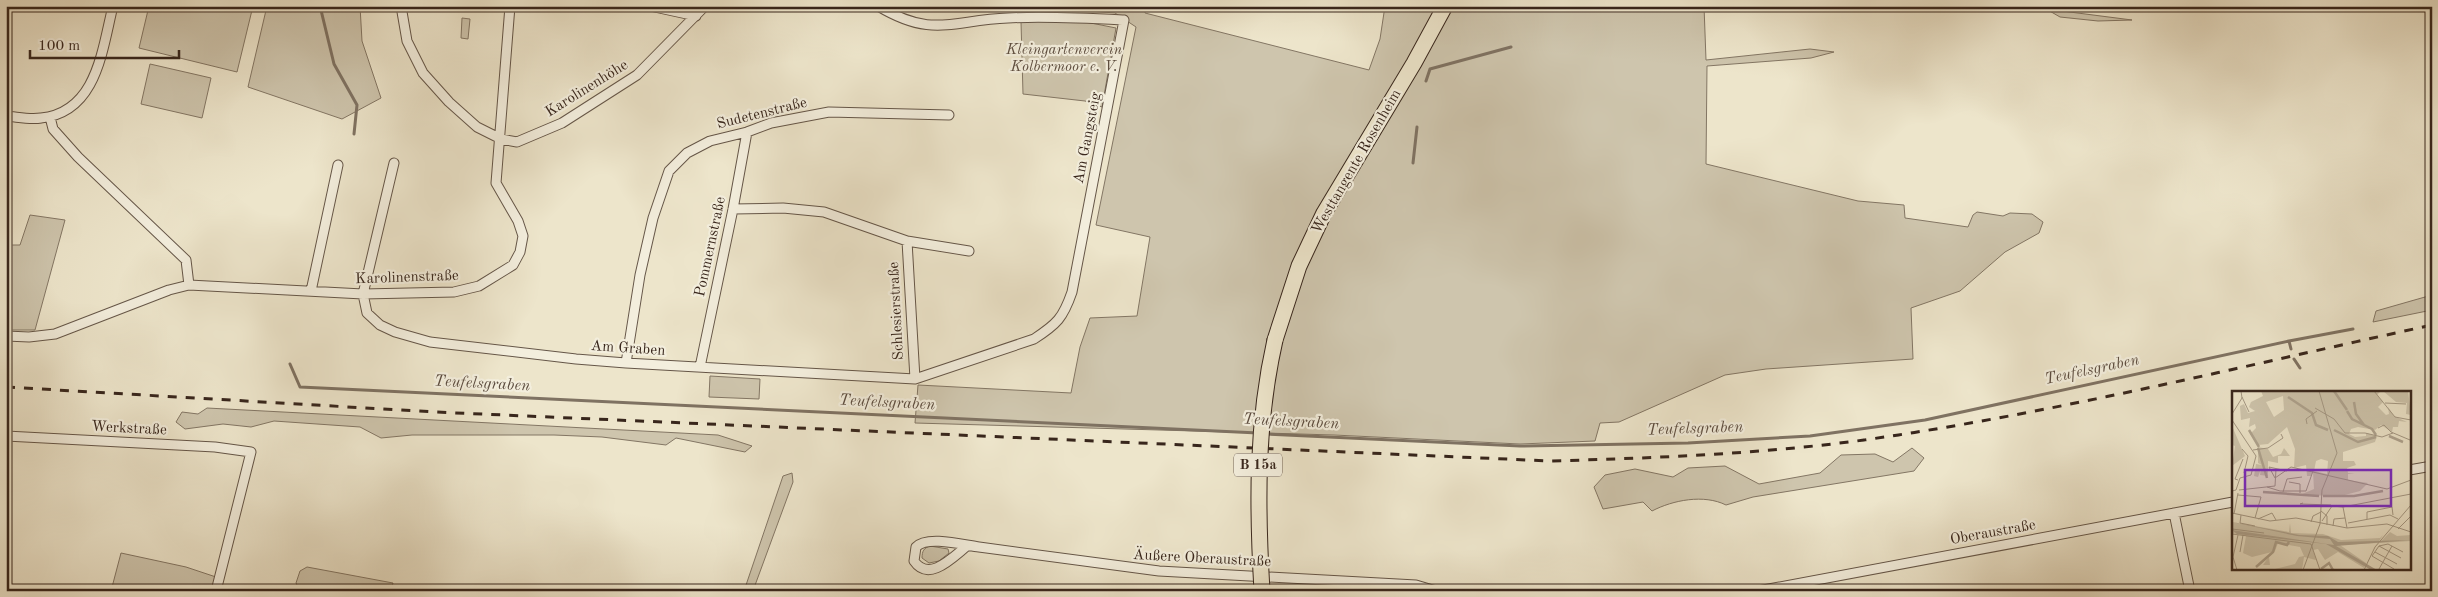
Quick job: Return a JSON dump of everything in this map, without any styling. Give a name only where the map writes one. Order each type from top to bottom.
[{"type":"highway","name":"Westtangente Rosenheim","points":[[1262,591],[1258,510],[1259,446],[1265,392],[1276,340],[1299,266],[1324,213],[1414,63],[1445,6]]},
{"type":"street","points":[[6,116],[40,119],[50,117],[68,109],[83,96],[95,76],[113,6]]},
{"type":"street","points":[[401,6],[407,41],[423,73],[448,102],[470,121],[501,139],[510,6]]},
{"type":"street","points":[[650,6],[696,16]]},
{"type":"street","name":"Karolinenhöhe","points":[[501,139],[517,142],[570,118],[637,75],[705,6]]},
{"type":"street","name":"Am Gangsteig","points":[[878,6],[915,23],[945,27],[996,18],[1050,16],[1124,20],[1072,292],[1065,312],[1051,328],[1034,339],[915,379]]},
{"type":"street","name":"Sudetenstraße","points":[[626,363],[648,237],[670,172],[687,153],[710,141],[747,132],[771,122],[830,112],[948,115]]},
{"type":"street","points":[[50,117],[53,129],[78,156],[186,260],[189,285]]},
{"type":"street","name":"Pommernstraße","points":[[700,367],[747,132]]},
{"type":"street","name":"Karolinenstraße","points":[[6,336],[29,337],[55,334],[169,290],[189,285],[363,294],[454,292],[479,286],[513,265],[520,252],[523,236],[518,221],[496,183],[501,139]]},
{"type":"street","points":[[363,294],[394,162]]},
{"type":"street","points":[[311,291],[338,165]]},
{"type":"street","name":"Schlesierstraße","points":[[733,209],[783,208],[824,212],[907,240],[970,251]]},
{"type":"street","name":"Schlesierstraße","points":[[907,240],[915,379]]},
{"type":"street","name":"Am Graben","points":[[363,294],[367,313],[380,325],[395,332],[430,342],[626,363],[915,379]]},
{"type":"street","name":"Werkstraße","points":[[6,436],[214,447],[251,452],[216,591]]},
{"type":"street","points":[[2410,470],[2432,466]]},
{"type":"street","name":"Oberaustraße","points":[[1758,591],[2232,502]]},
{"type":"street","points":[[2174,513],[2190,591]]},
{"type":"street","name":"Äußere Oberaustraße","points":[[966,546],[940,567],[932,570],[918,566],[914,562],[916,547],[924,542],[966,546],[1126,568],[1196,574],[1416,585],[1436,591]]},
{"type":"green space","points":[[149,6],[253,6],[237,72],[139,48]]},
{"type":"green space","points":[[267,6],[360,6],[362,41],[381,98],[342,119],[248,87]]},
{"type":"green space","points":[[992,6],[1026,6],[992,8]]},
{"type":"green space","points":[[1026,6],[1146,6],[1145,13],[1369,70],[1380,39],[1385,6],[1704,6],[1706,60],[1810,49],[1834,52],[1811,58],[1707,66],[1706,164],[1858,201],[1904,205],[1905,218],[1968,227],[1973,215],[1977,212],[2003,216],[2010,213],[2032,214],[2043,222],[2039,233],[2005,252],[1960,291],[1911,308],[1913,359],[1766,369],[1725,375],[1619,422],[1600,423],[1595,441],[1520,444],[1334,435],[915,423],[918,385],[1071,393],[1080,347],[1090,318],[1137,316],[1150,237],[1096,225],[1136,27],[1115,13]]},
{"type":"green space","points":[[2041,6],[2056,6],[2062,11],[2132,20],[2098,21],[2060,17]]},
{"type":"green space","points":[[462,18],[470,19],[468,39],[461,38]]},
{"type":"green space","name":"Kleingartenverein Kolbermoor e. V.","points":[[1044,19],[1086,22],[1116,28],[1102,107],[1085,101],[1023,94],[1021,22]]},
{"type":"green space","points":[[150,64],[211,78],[202,118],[141,104]]},
{"type":"green space","points":[[30,215],[65,220],[35,330],[6,330],[6,245],[20,245]]},
{"type":"green space","points":[[2432,295],[2432,310],[2373,322],[2376,311]]},
{"type":"green space","points":[[710,376],[760,379],[759,399],[709,397]]},
{"type":"green space","points":[[207,408],[718,435],[752,446],[745,452],[676,438],[666,445],[602,437],[554,435],[412,435],[381,438],[360,427],[274,421],[251,427],[223,424],[185,429],[176,422],[182,412],[198,414]]},
{"type":"green space","points":[[1912,448],[1924,458],[1914,471],[1753,497],[1726,505],[1698,499],[1679,501],[1652,511],[1643,502],[1603,509],[1594,487],[1605,475],[1635,469],[1673,477],[1688,468],[1725,466],[1759,484],[1820,473],[1841,455],[1875,454],[1893,462]]},
{"type":"green space","points":[[792,473],[793,482],[754,588],[756,591],[744,591],[783,476]]},
{"type":"green space","points":[[930,546],[948,549],[949,553],[939,561],[929,563],[922,556],[924,550]]},
{"type":"green space","points":[[121,553],[186,567],[216,577],[212,591],[111,591]]},
{"type":"green space","points":[[307,567],[393,583],[391,591],[300,591],[296,583],[300,571]]},
{"type":"waterway","name":"Teufelsgraben","points":[[320,6],[334,64],[357,105],[354,134]]},
{"type":"waterway","points":[[1426,81],[1430,69],[1511,47]]},
{"type":"waterway","points":[[1413,163],[1417,127]]},
{"type":"waterway","points":[[2289,341],[2353,329]]},
{"type":"waterway","name":"Teufelsgraben","points":[[1266,434],[1520,446],[1688,443],[1810,436],[1925,420],[2289,341],[2291,349]]},
{"type":"waterway","name":"Teufelsgraben","points":[[2294,359],[2300,368]]},
{"type":"waterway","name":"Teufelsgraben","points":[[290,364],[300,387],[1258,433]]},
{"type":"railway","points":[[6,387],[435,412],[1550,461],[1747,452],[1864,440],[2078,403],[2432,325]]}]
